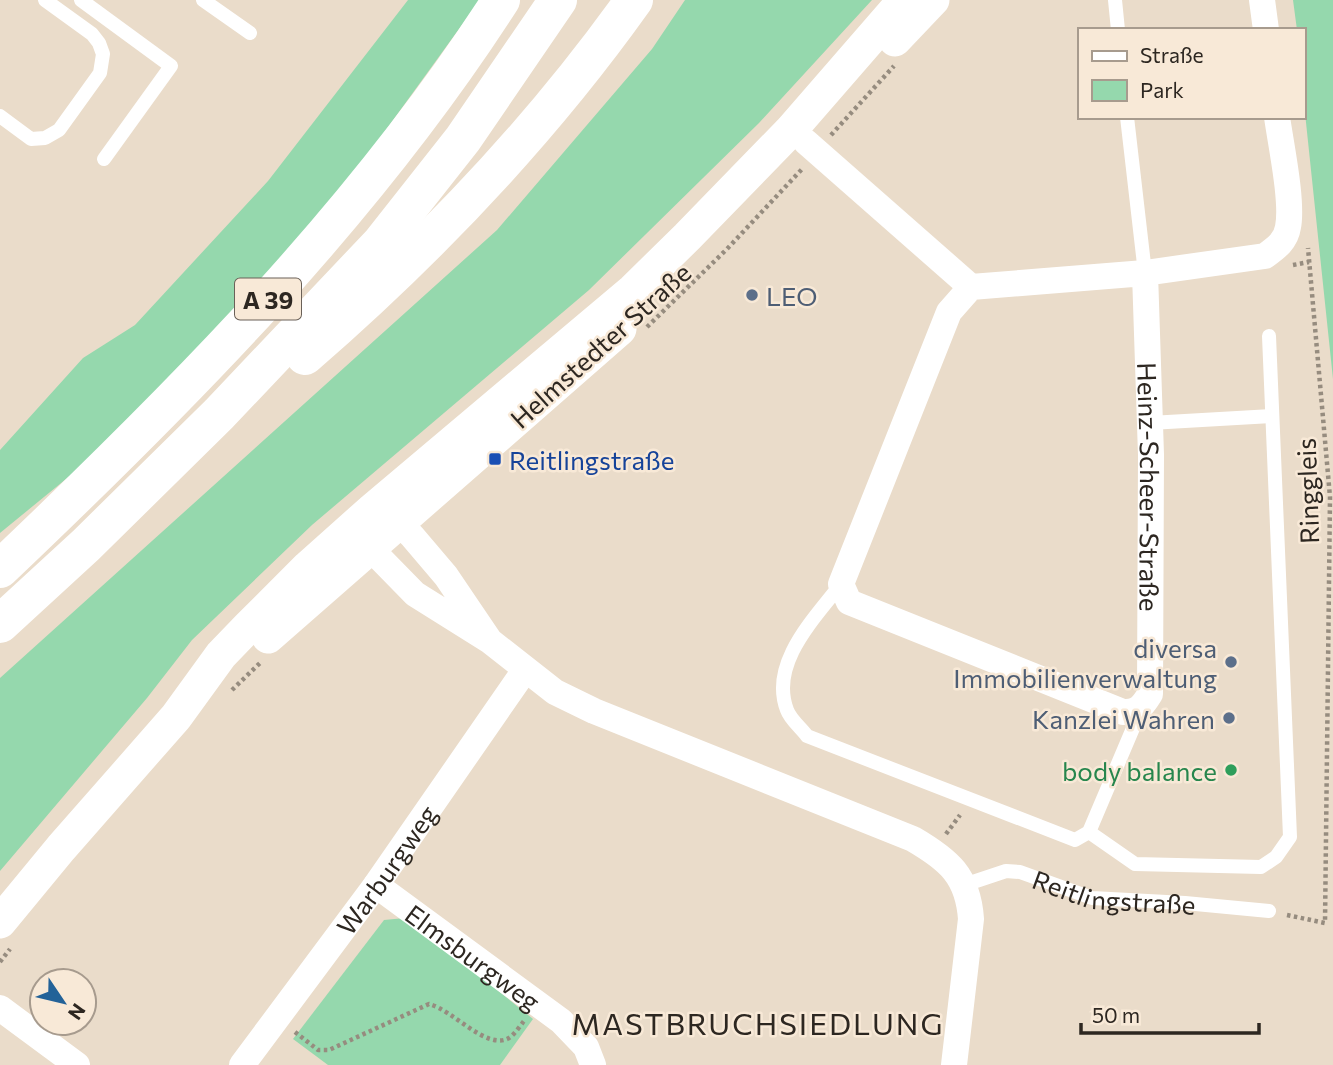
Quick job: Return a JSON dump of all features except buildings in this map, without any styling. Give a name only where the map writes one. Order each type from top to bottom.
[{"type":"highway","name":"A 39","points":[[0,569],[149,424],[250,319],[356,197],[426,106],[501,0]]},
{"type":"highway","name":"A 39","points":[[0,624],[86,545],[219,414],[381,243],[463,139],[558,0]]},
{"type":"highway","points":[[219,414],[298,361],[373,296],[422,248],[471,199],[545,115],[634,0]]},
{"type":"street","name":"Helmstedter Straße","points":[[176,717],[369,547],[386,515],[669,254],[791,130],[904,0]]},
{"type":"street","name":"Helmstedter Straße","points":[[0,922],[176,717],[221,655],[309,567],[386,515],[572,372],[686,270],[811,147],[871,66],[933,0]]},
{"type":"street","points":[[1262,0],[1266,28]]},
{"type":"street","points":[[1143,706],[1136,712],[1123,712],[856,605],[849,602],[841,584],[949,313],[971,287],[1145,273],[1265,256],[1280,245],[1288,229],[1289,208],[1277,119]]},
{"type":"street","points":[[811,147],[971,287]]},
{"type":"street","name":"Heinz-Scheer-Straße","points":[[1143,706],[1150,694],[1150,423],[1145,273]]},
{"type":"street","points":[[386,515],[446,576],[490,641]]},
{"type":"street","points":[[369,547],[415,594],[490,641],[555,692],[594,711],[913,839],[934,851],[956,872],[970,900],[971,919],[954,1065]]},
{"type":"street","name":"Warburgweg","points":[[242,1065],[376,885],[525,670]]},
{"type":"street","name":"Elmsburgweg","points":[[376,885],[561,1021],[586,1046],[593,1065]]},
{"type":"street","points":[[0,1008],[77,1065]]},
{"type":"lane","points":[[0,116],[31,139],[45,138],[59,130],[100,73],[103,54],[99,43],[92,34],[45,0]]},
{"type":"lane","points":[[81,0],[171,66],[104,159]]},
{"type":"lane","points":[[203,0],[250,33]]},
{"type":"lane","points":[[1115,0],[1118,28]]},
{"type":"lane","points":[[1128,119],[1145,273]]},
{"type":"lane","points":[[1088,832],[1135,864],[1163,865],[1261,867],[1276,858],[1290,837],[1269,336]]},
{"type":"lane","points":[[1150,423],[1272,416]]},
{"type":"lane","points":[[841,584],[798,641],[783,677],[787,711],[807,736],[1075,840],[1088,832],[1143,706]]},
{"type":"lane","name":"Reitlingstraße","points":[[964,885],[1006,871],[1020,872],[1092,898],[1269,911]]},
{"type":"path","points":[[811,147],[901,58]]},
{"type":"path","name":"Ringgleis","points":[[1269,911],[1325,923],[1330,497],[1307,236]]},
{"type":"path","points":[[934,851],[970,800]]},
{"type":"path","points":[[277,1018],[318,1050],[328,1050],[429,1004],[441,1007],[482,1036],[497,1042],[510,1037],[537,1003]]},
{"type":"green space","points":[[408,0],[480,0],[370,152],[241,308],[99,452],[0,533],[0,450],[83,358],[135,325],[268,181]]},
{"type":"green space","points":[[685,0],[872,0],[759,123],[589,290],[312,525],[192,640],[147,698],[0,871],[0,678],[497,230],[652,49]]},
{"type":"green space","points":[[1293,0],[1333,0],[1333,379],[1305,113],[1305,28],[1297,28]]},
{"type":"green space","points":[[405,918],[533,1019],[500,1065],[328,1065],[293,1039],[384,920]]},
{"type":"place","name":"LEO","points":[[752,295]]},
{"type":"place","name":"Reitlingstraße","points":[[495,459]]},
{"type":"place","name":"diversa Immobilienverwaltung","points":[[1231,662]]},
{"type":"place","name":"Kanzlei Wahren","points":[[1229,718]]},
{"type":"place","name":"body balance","points":[[1231,770]]},
{"type":"district","name":"MASTBRUCHSIEDLUNG","points":[[758,1022]]}]
